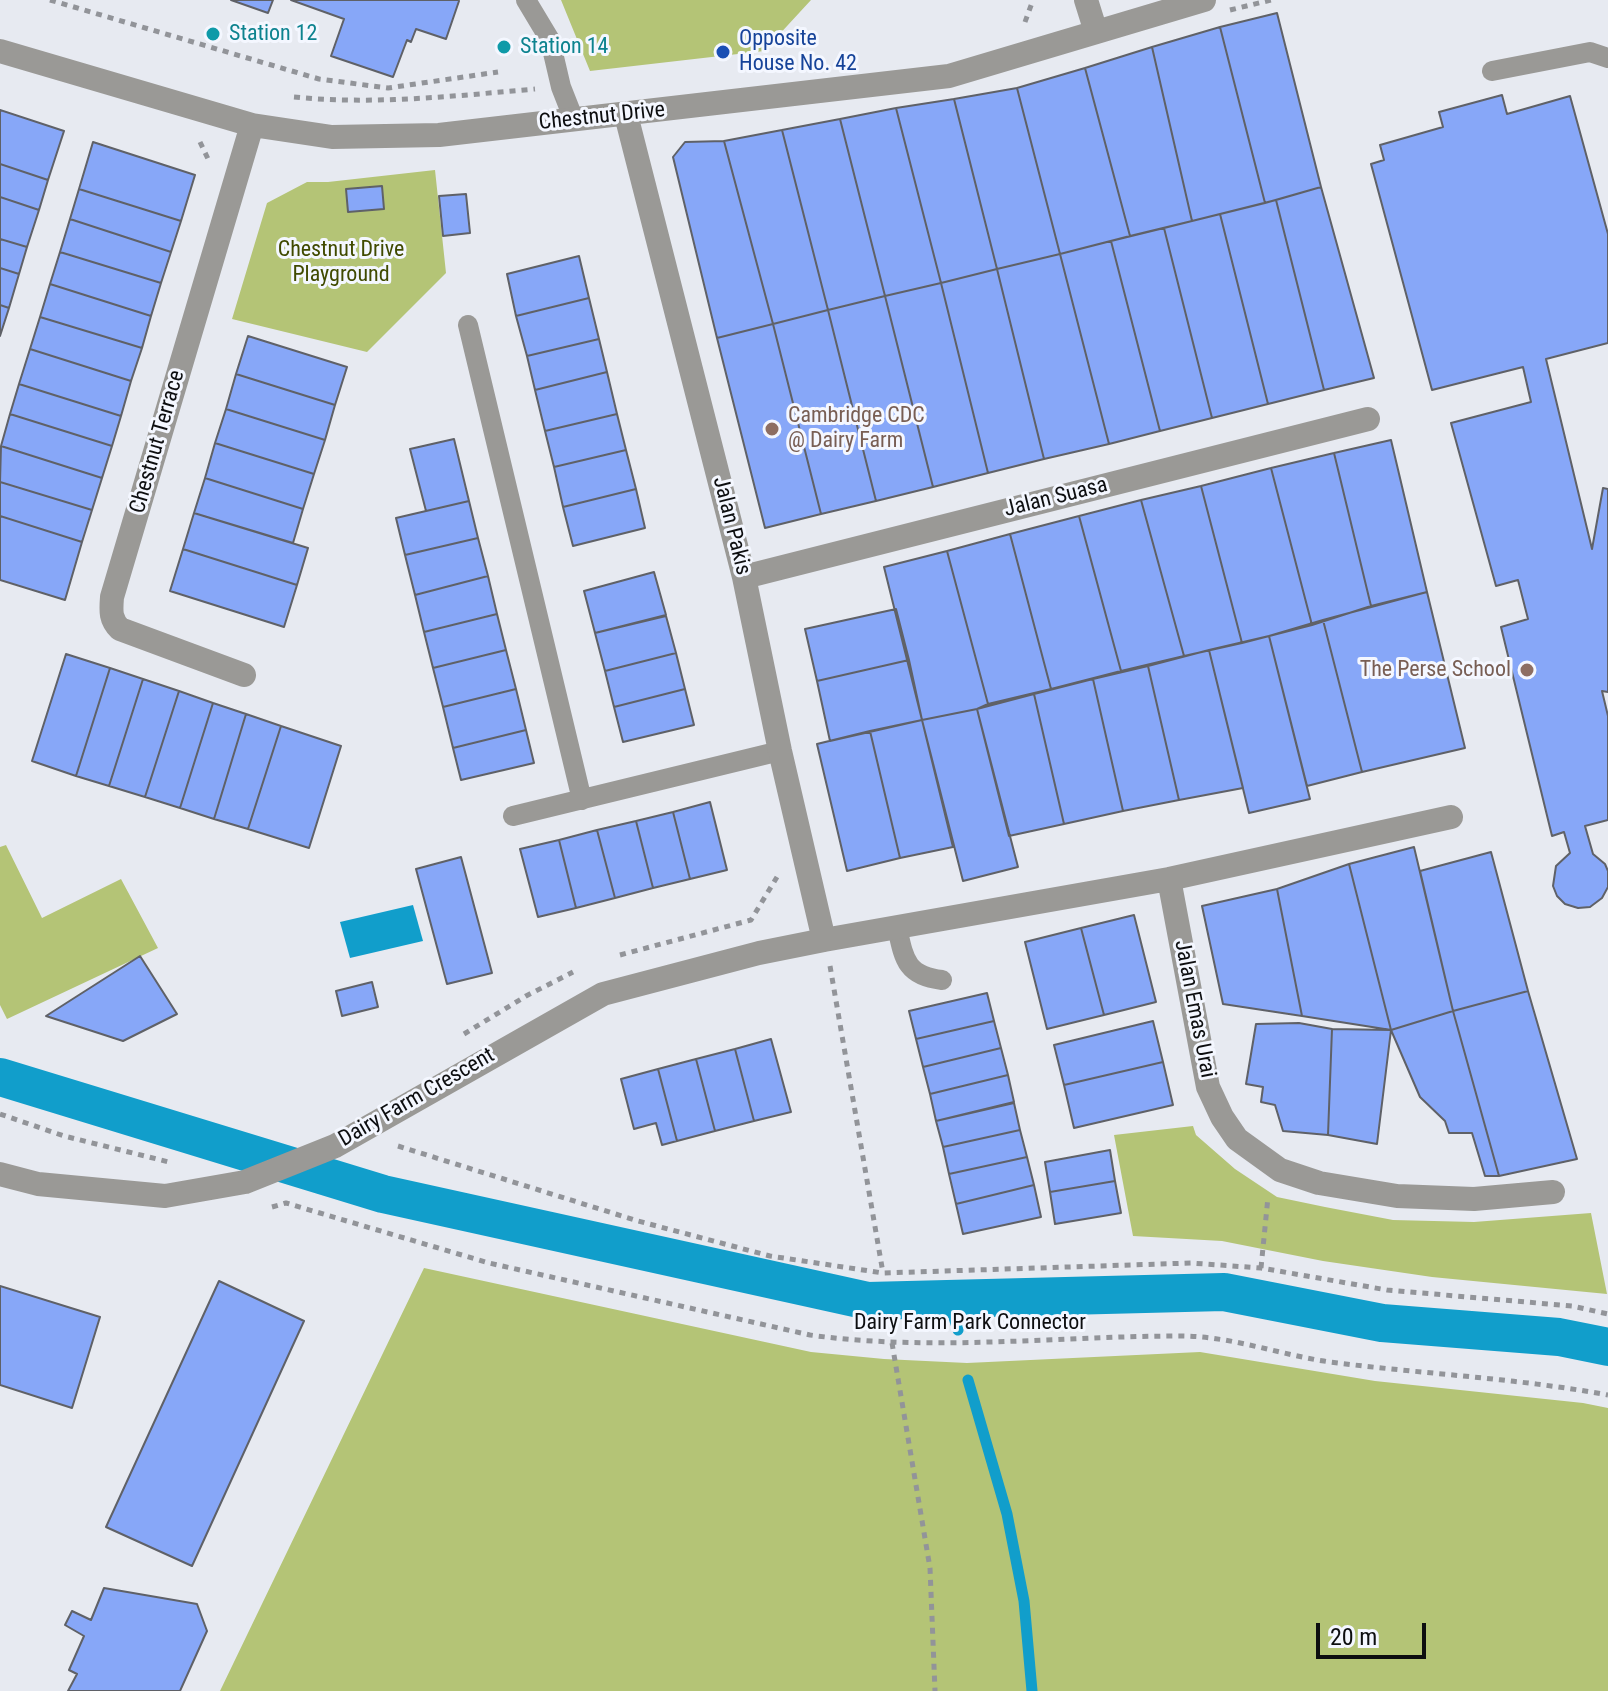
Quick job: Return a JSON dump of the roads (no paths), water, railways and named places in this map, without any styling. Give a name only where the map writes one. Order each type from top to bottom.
[{"type":"street","points":[[1086,0],[1096,32]]},
{"type":"street","name":"Chestnut Drive","points":[[0,51],[252,125],[332,137],[439,135],[949,76],[1204,0]]},
{"type":"street","name":"Jalan Pakis","points":[[626,115],[744,577],[780,751],[827,950]]},
{"type":"street","name":"Chestnut Terrace","points":[[244,675],[120,629],[110,612],[252,125]]},
{"type":"street","name":"Jalan Suasa","points":[[744,577],[1368,419]]},
{"type":"street","points":[[827,950],[897,927],[1169,879],[1451,817]]},
{"type":"street","name":"Jalan Emas Urai","points":[[1169,879],[1208,1087],[1237,1139],[1280,1170],[1319,1183],[1397,1196],[1443,1198],[1474,1199],[1553,1192]]},
{"type":"street","name":"Dairy Farm Crescent","points":[[0,1174],[38,1184],[165,1196],[245,1182],[335,1146],[603,994],[759,953],[827,950]]},
{"type":"lane","points":[[526,0],[550,40],[561,87],[574,120]]},
{"type":"lane","points":[[1492,71],[1590,52],[1608,58]]},
{"type":"lane","points":[[468,325],[582,800]]},
{"type":"lane","points":[[513,816],[780,751]]},
{"type":"lane","points":[[897,927],[903,953],[914,972],[925,978],[942,980]]},
{"type":"water","points":[[413,905],[423,941],[350,958],[340,922]]},
{"type":"waterway","points":[[0,1077],[383,1194],[868,1301],[1224,1292],[1382,1323],[1559,1337],[1608,1347]]},
{"type":"waterway","points":[[948,1299],[958,1330]]},
{"type":"waterway","points":[[968,1380],[1007,1514],[1024,1601],[1032,1691]]},
{"type":"place","name":"Station 12","points":[[213,34]]},
{"type":"place","name":"Station 14","points":[[504,47]]},
{"type":"place","name":"Opposite House No. 42","points":[[723,52]]},
{"type":"place","name":"Cambridge CDC @ Dairy Farm","points":[[772,429]]},
{"type":"place","name":"The Perse School","points":[[1527,670]]},
{"type":"park label","name":"Chestnut Drive Playground","points":[[341,262]]}]
